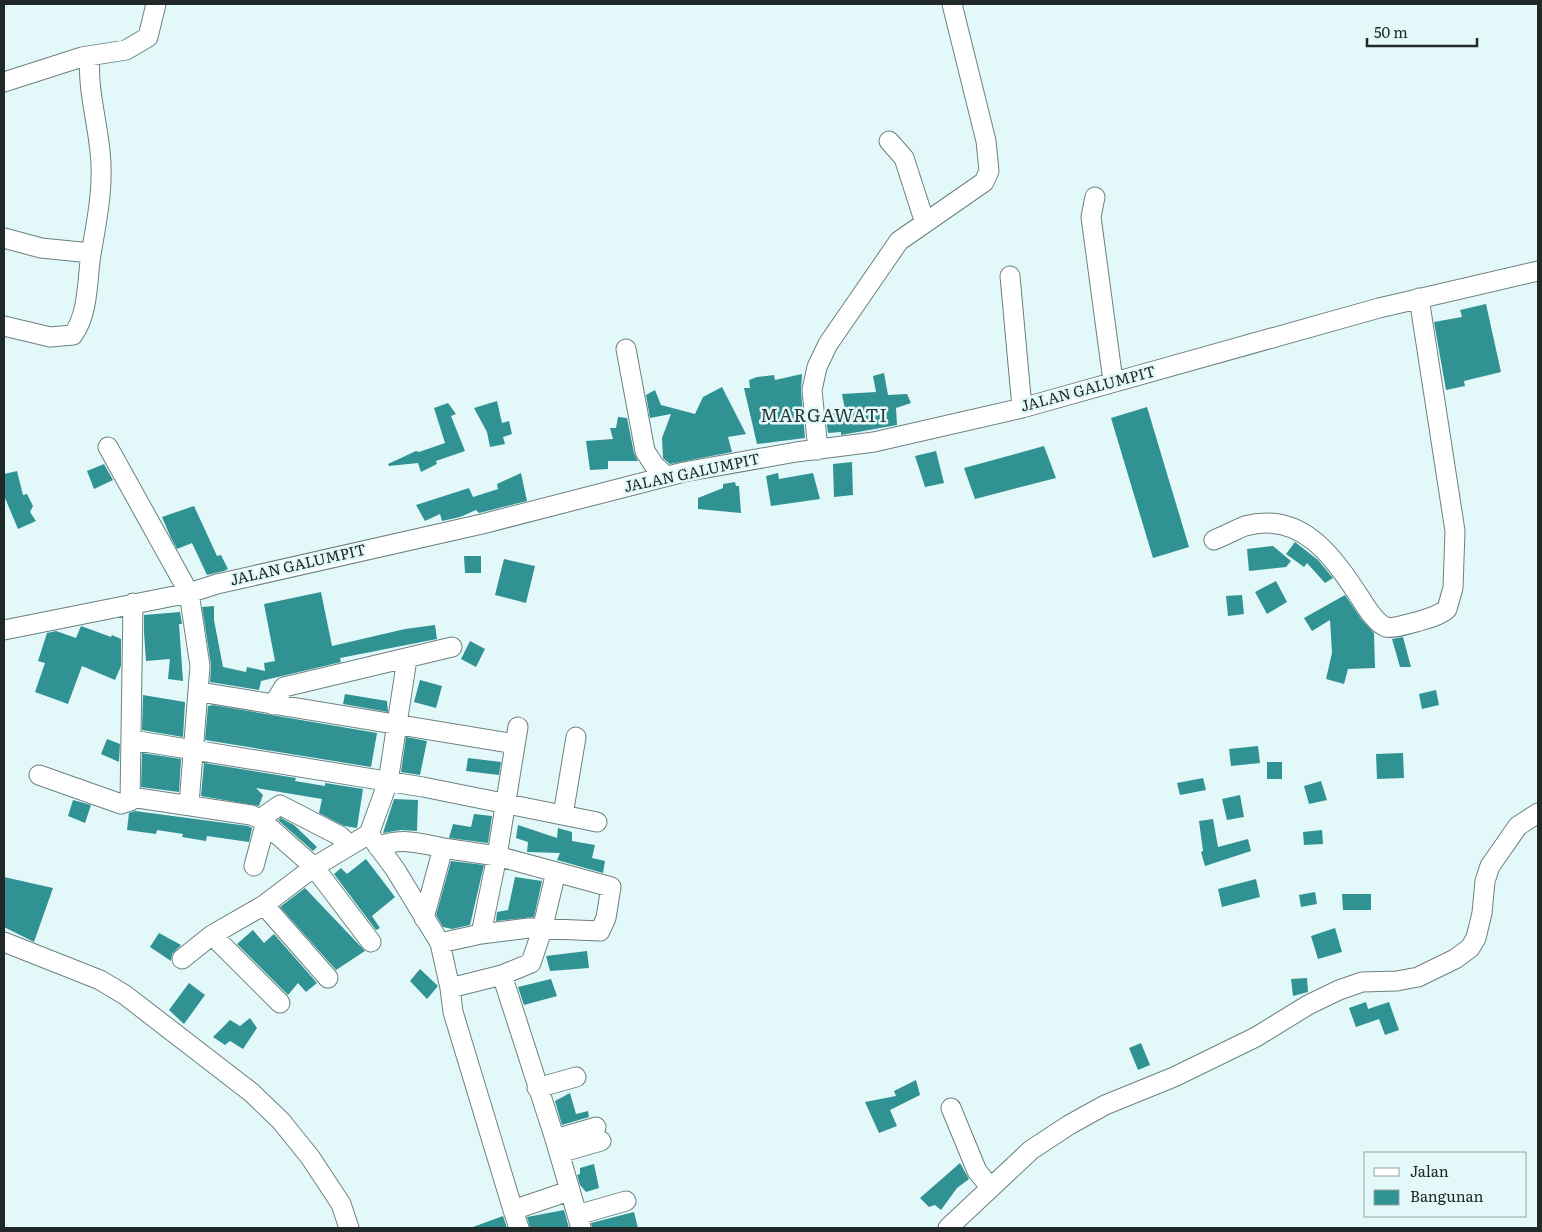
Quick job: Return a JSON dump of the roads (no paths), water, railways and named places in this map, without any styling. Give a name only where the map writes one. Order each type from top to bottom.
[{"type":"street","points":[[4,82],[45,68],[90,62],[126,50],[144,41],[150,34],[156,4]]},
{"type":"street","points":[[818,450],[812,390],[817,366],[828,344],[899,242],[984,182],[989,174],[986,141],[952,4]]},
{"type":"street","points":[[4,326],[50,337],[73,335],[79,322],[86,299],[102,181],[90,62]]},
{"type":"street","points":[[889,141],[904,158],[925,223]]},
{"type":"street","points":[[1094,197],[1091,217],[1113,381]]},
{"type":"street","points":[[4,238],[41,248],[91,253]]},
{"type":"street","name":"JALAN GALUMPIT","points":[[4,630],[188,593],[389,543],[482,524],[666,476],[774,456],[874,442],[1022,408],[1379,308],[1538,271]]},
{"type":"street","points":[[1010,276],[1022,408]]},
{"type":"street","points":[[1214,540],[1245,526],[1279,523],[1292,526],[1318,544],[1330,556],[1363,603],[1380,623],[1386,626],[1412,623],[1434,616],[1447,609],[1452,594],[1455,531],[1419,298]]},
{"type":"street","points":[[626,349],[645,450],[654,465],[666,476]]},
{"type":"street","points":[[108,447],[188,593],[200,666],[200,692],[189,804]]},
{"type":"street","points":[[38,775],[121,804],[129,803],[131,797],[133,603]]},
{"type":"street","points":[[273,705],[284,687],[452,648]]},
{"type":"street","points":[[407,659],[388,782],[374,840],[395,869],[440,943],[453,1012],[519,1228]]},
{"type":"street","points":[[200,692],[396,725],[517,736],[507,806],[482,934]]},
{"type":"street","points":[[563,815],[576,737]]},
{"type":"street","points":[[132,740],[193,748],[471,796],[507,806],[597,822]]},
{"type":"street","points":[[131,797],[189,804],[251,815],[263,822],[314,867],[371,942]]},
{"type":"street","points":[[254,866],[263,822],[280,805],[340,836],[350,845]]},
{"type":"street","points":[[948,1228],[984,1180],[1069,1125],[1105,1105],[1174,1077],[1256,1037],[1308,1006],[1340,990],[1362,982],[1397,981],[1418,977],[1455,960],[1470,948],[1476,938],[1482,912],[1485,882],[1490,866],[1518,826],[1538,813]]},
{"type":"street","points":[[182,958],[212,935],[264,905],[314,867],[350,845],[374,840],[406,841],[497,856],[610,885],[612,889],[602,930],[599,932],[529,928],[482,934],[440,943]]},
{"type":"street","points":[[424,918],[443,848]]},
{"type":"street","points":[[450,988],[502,975],[531,963],[542,930],[556,872]]},
{"type":"street","points":[[264,905],[328,978]]},
{"type":"street","points":[[212,935],[280,1003]]},
{"type":"street","points":[[4,942],[100,980],[126,995],[252,1093],[281,1121],[310,1157],[340,1204],[349,1228]]},
{"type":"street","points":[[502,975],[557,1146],[579,1222],[626,1201]]},
{"type":"street","points":[[537,1088],[576,1077]]},
{"type":"street","points":[[951,1108],[984,1180]]},
{"type":"street","points":[[557,1146],[598,1134]]},
{"type":"street","points":[[512,1210],[569,1191]]},
{"type":"district","name":"MARGAWATI","points":[[824,416]]}]
